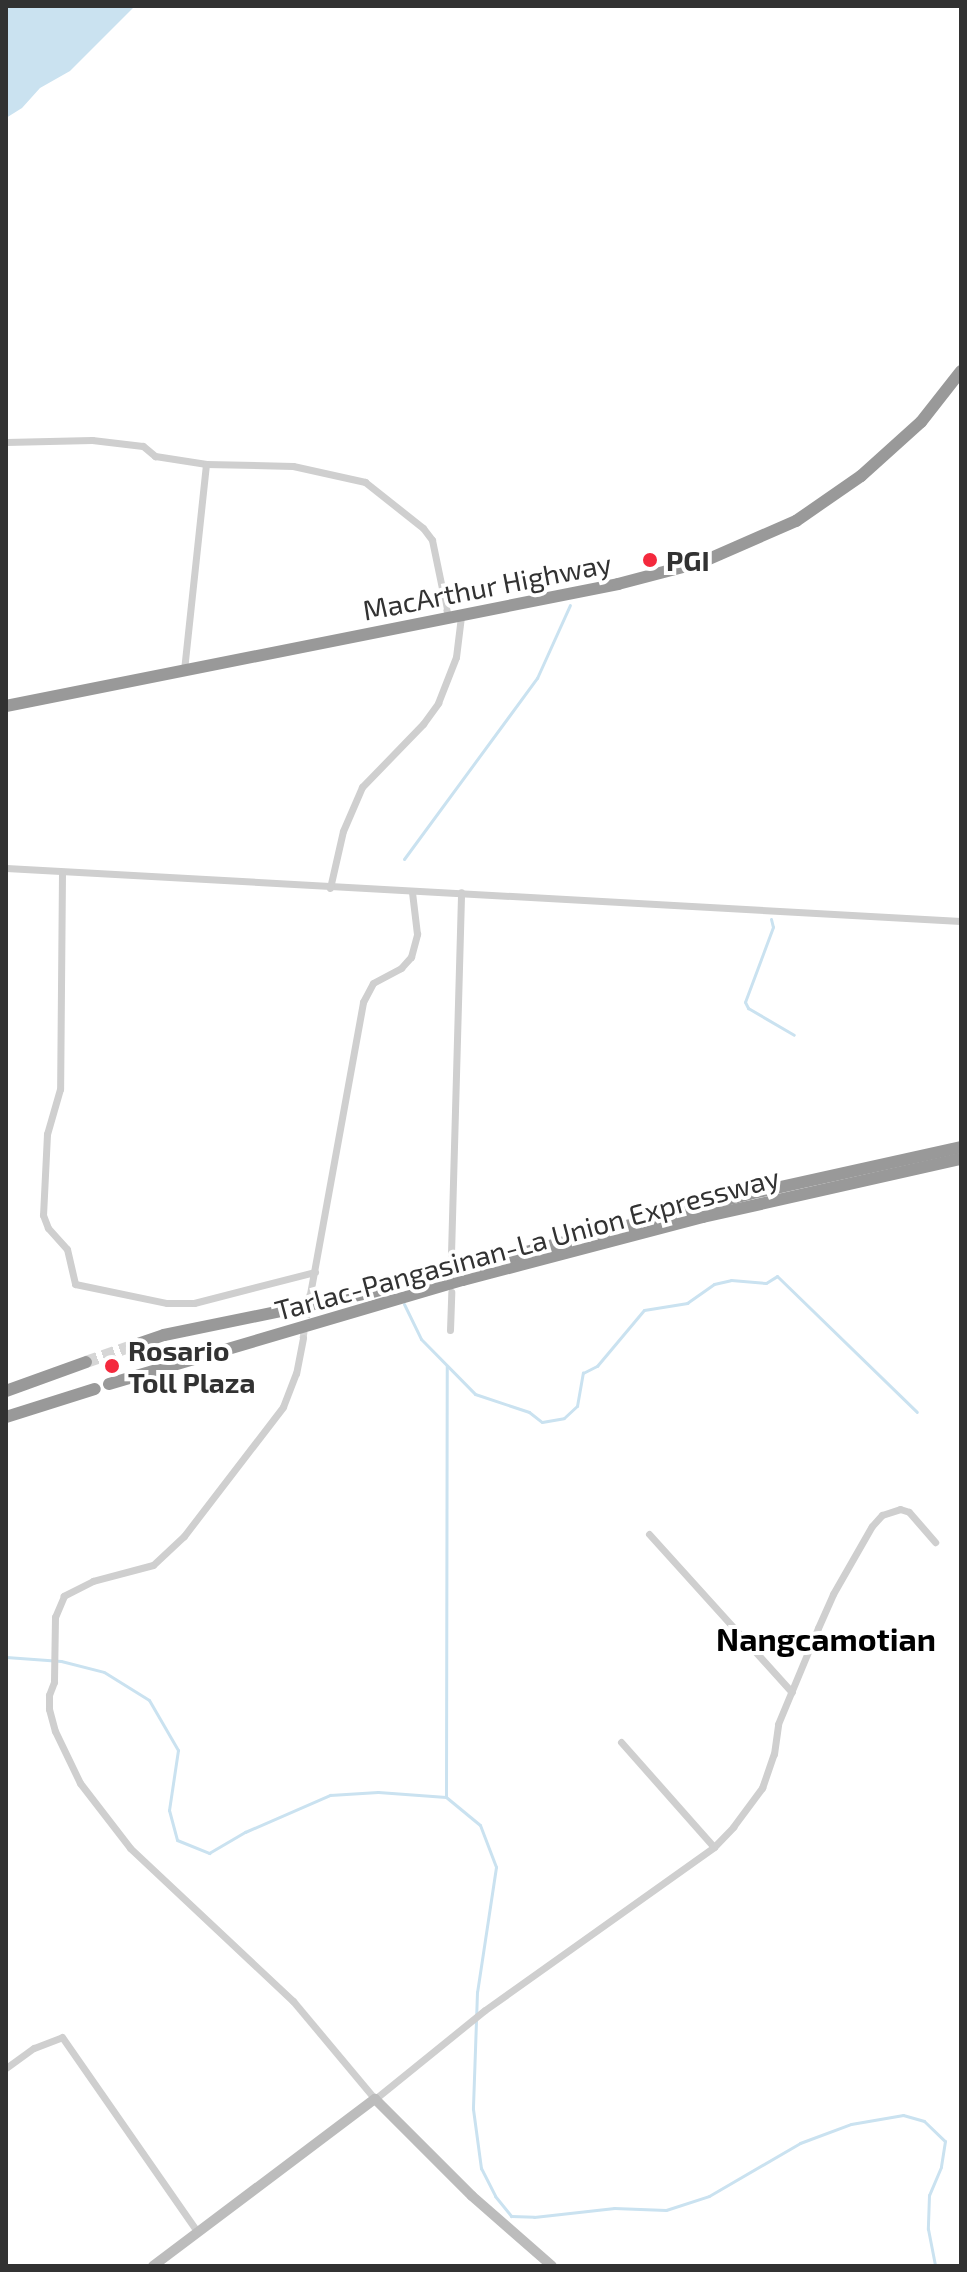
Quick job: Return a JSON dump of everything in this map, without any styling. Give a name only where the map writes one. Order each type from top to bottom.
[{"type":"highway","name":"MacArthur Highway","points":[[6,706],[656,575],[747,545],[796,521],[871,468],[921,422],[961,371]]},
{"type":"highway","name":"Tarlac-Pangasinan-La Union Expressway","points":[[132,1346],[164,1335],[369,1293],[749,1194],[961,1147]]},
{"type":"highway","name":"Tarlac-Pangasinan-La Union Expressway","points":[[109,1384],[478,1276],[703,1217],[961,1159]]},
{"type":"highway","points":[[6,1391],[86,1362]]},
{"type":"highway","points":[[6,1417],[95,1389]]},
{"type":"street","points":[[6,442],[92,440],[143,446],[155,456],[206,464],[293,466],[357,479],[373,486],[423,528],[432,540],[454,616],[456,657],[442,694],[423,724],[362,787],[343,831],[330,888]]},
{"type":"street","points":[[184,670],[206,464]]},
{"type":"street","points":[[6,868],[961,921]]},
{"type":"street","points":[[62,873],[60,1089],[47,1134],[43,1215],[48,1228],[67,1249],[75,1284],[185,1303],[249,1291],[315,1272]]},
{"type":"street","points":[[310,1294],[363,1002],[373,983],[401,968],[411,957],[417,934],[412,892]]},
{"type":"street","points":[[451,1254],[461,892]]},
{"type":"street","points":[[450,1330],[451,1292]]},
{"type":"street","points":[[303,1338],[296,1373],[283,1407],[184,1536],[153,1565],[93,1581],[64,1596],[55,1617],[55,1667],[49,1709],[55,1731],[80,1783],[130,1848],[293,2001],[375,2099],[472,2196],[552,2266]]},
{"type":"street","points":[[153,2266],[196,2230],[375,2099],[485,2010],[714,1847],[762,1788],[774,1754],[778,1724],[833,1594],[882,1515],[900,1509],[909,1512],[935,1542]]},
{"type":"street","points":[[649,1534],[792,1692]]},
{"type":"street","points":[[621,1742],[714,1847]]},
{"type":"street","points":[[6,2068],[34,2048],[62,2037],[196,2230]]},
{"type":"water","points":[[6,6],[135,6],[70,71],[40,88],[22,108],[6,118]]},
{"type":"waterway","points":[[404,859],[537,678],[570,605]]},
{"type":"waterway","points":[[771,919],[773,927],[745,1002],[748,1008],[794,1035]]},
{"type":"waterway","points":[[404,1304],[421,1339],[475,1394],[529,1412],[542,1422],[564,1418],[577,1406],[583,1373],[597,1366],[644,1310],[687,1303],[714,1284],[731,1280],[766,1283],[777,1276],[917,1412]]},
{"type":"waterway","points":[[446,1797],[447,1366]]},
{"type":"waterway","points":[[6,1657],[61,1661],[104,1672],[149,1700],[178,1750],[169,1810],[177,1840],[209,1853],[245,1832],[330,1795],[378,1792],[446,1797],[480,1825],[496,1867],[477,1992],[473,2109],[481,2168],[495,2196],[511,2216],[534,2217],[614,2208],[666,2210],[709,2196],[800,2143],[851,2124],[903,2115],[924,2121],[945,2141],[941,2167],[929,2195],[928,2229],[935,2266]]},
{"type":"tunnel","points":[[303,1338],[310,1294]]},
{"type":"tunnel","points":[[86,1362],[132,1346]]},
{"type":"place","name":"PGI","points":[[650,560]]},
{"type":"place","name":"Rosario Toll Plaza","points":[[112,1366]]},
{"type":"district","name":"Nangcamotian","points":[[826,1638]]}]
